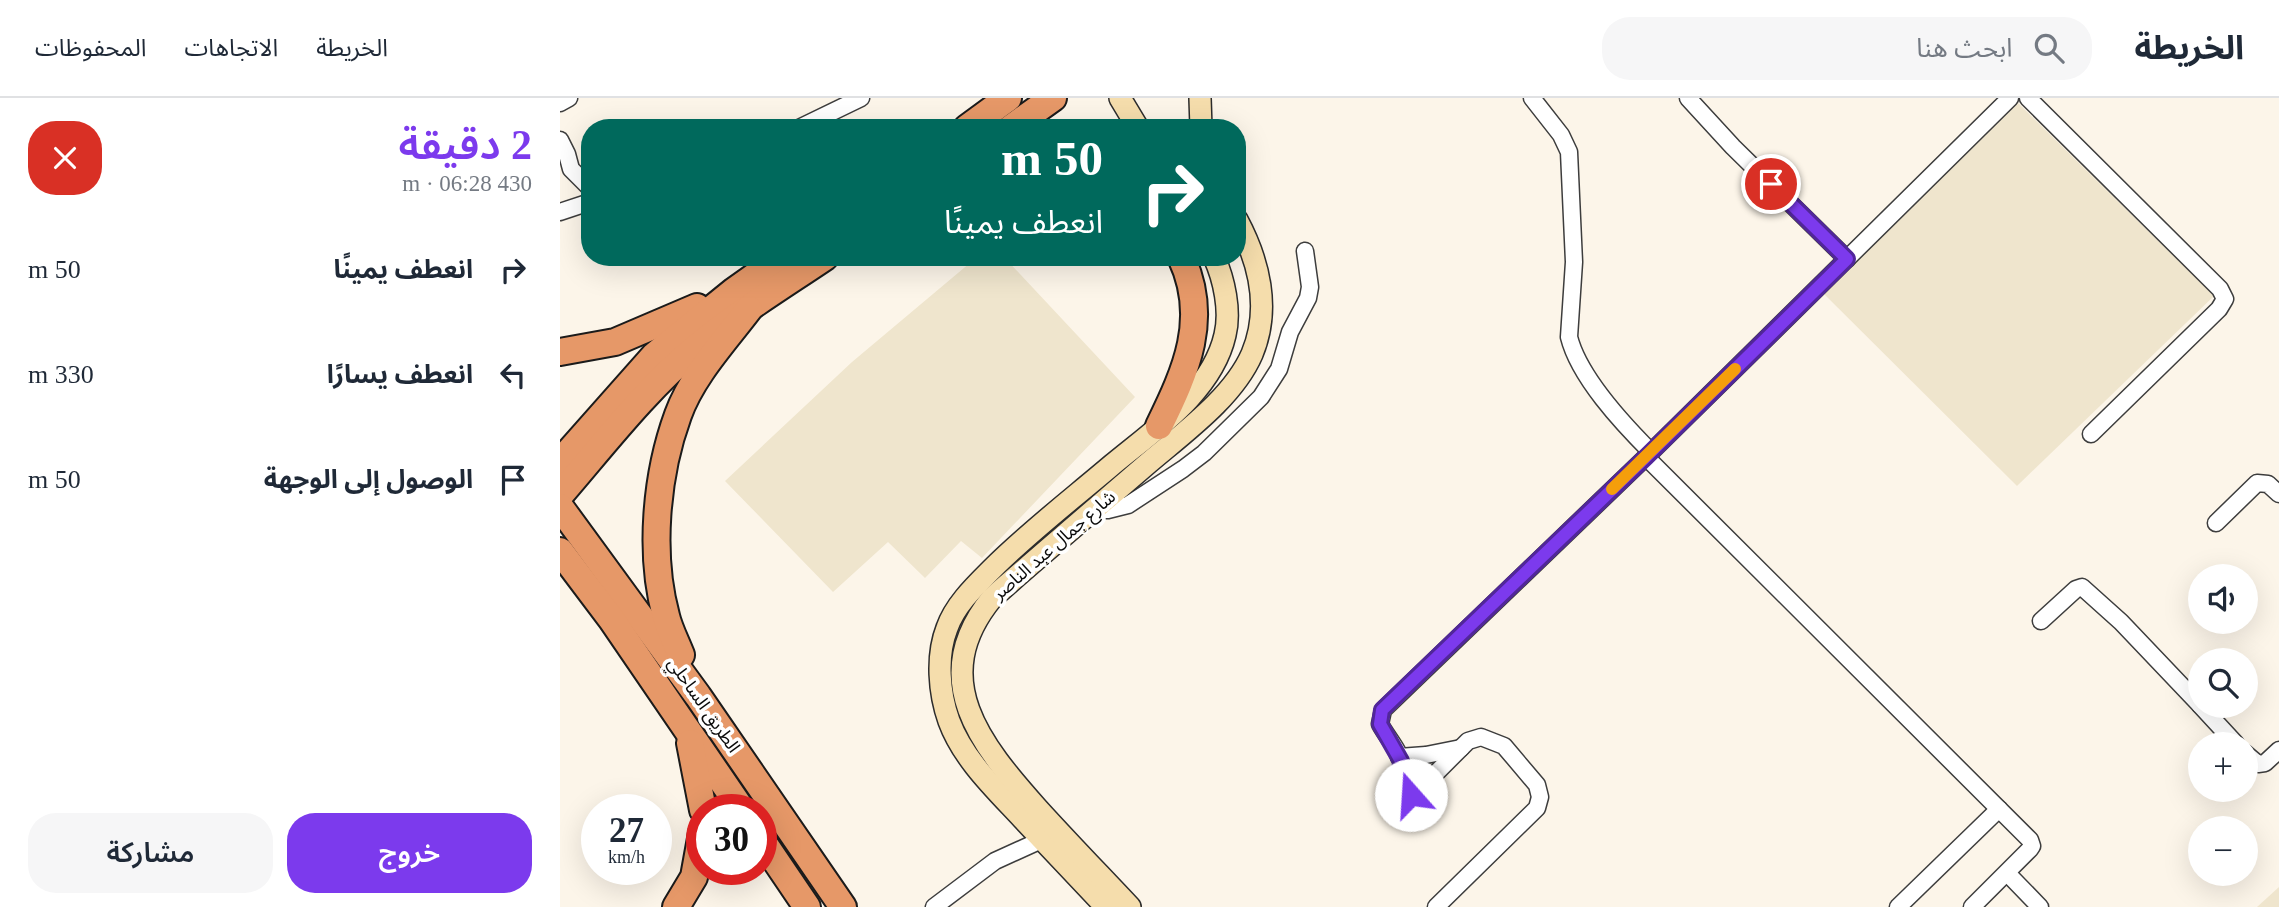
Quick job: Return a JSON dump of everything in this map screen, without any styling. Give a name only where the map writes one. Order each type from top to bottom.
[{"type":"highway","points":[[979,119],[1008,98]]},
{"type":"highway","points":[[1024,119],[1053,98]]},
{"type":"highway","points":[[698,696],[666,617],[660,589],[656,528],[663,473],[678,414],[741,300],[773,266]]},
{"type":"highway","points":[[564,480],[655,355],[741,300],[807,266]]},
{"type":"highway","points":[[1159,426],[1179,384],[1195,332],[1194,309],[1183,266]]},
{"type":"highway","points":[[560,352],[615,342],[741,300]]},
{"type":"highway","name":"الطريق الساحلي","points":[[560,507],[698,696],[843,907]]},
{"type":"highway","name":"الطريق الساحلي","points":[[560,551],[612,620],[731,794]]},
{"type":"highway","points":[[686,728],[700,794]]},
{"type":"highway","points":[[777,865],[801,903]]},
{"type":"highway","points":[[676,907],[689,885]]},
{"type":"main road","points":[[1120,98],[1133,119]]},
{"type":"main road","points":[[1200,98],[1201,119]]},
{"type":"main road","name":"شارع جمال عبد الناصر","points":[[1106,907],[1051,836],[971,720],[964,689],[963,662],[966,640],[977,616],[992,598],[1197,421],[1233,386],[1253,352],[1261,313],[1258,268],[1246,241]]},
{"type":"main road","name":"شارع جمال عبد الناصر","points":[[1130,907],[1051,836],[999,794],[958,742],[948,719],[941,684],[940,653],[946,628],[957,608],[1011,551],[1159,426],[1209,373],[1226,333],[1227,310],[1217,266]]},
{"type":"street","points":[[560,103],[569,98]]},
{"type":"street","points":[[817,119],[860,98]]},
{"type":"street","points":[[1531,98],[1561,135],[1569,152],[1574,261],[1569,337],[1571,346],[1592,383],[1648,454],[2031,843],[2030,849],[1972,907]]},
{"type":"street","points":[[1688,98],[1733,147],[1847,259]]},
{"type":"street","points":[[1436,907],[1537,808],[1537,785],[1504,746],[1481,737],[1472,739],[1461,748],[1418,791],[1411,795],[1401,794],[1399,790],[1402,765],[1380,724],[1382,710],[1648,454],[2010,98]]},
{"type":"street","points":[[2028,98],[2220,289],[2225,299],[2220,309],[2091,435]]},
{"type":"street","points":[[560,140],[571,169],[581,179]]},
{"type":"street","points":[[560,212],[581,205]]},
{"type":"street","points":[[1094,510],[1128,505],[1183,469],[1204,453],[1261,397],[1279,369],[1290,332],[1308,298],[1310,287],[1305,251]]},
{"type":"street","points":[[2216,523],[2257,483],[2268,484],[2279,494]]},
{"type":"street","points":[[2041,621],[2076,589],[2082,587],[2122,622],[2188,692]]},
{"type":"street","points":[[2212,718],[2225,732]]},
{"type":"street","points":[[1399,757],[1461,748]]},
{"type":"street","points":[[2258,764],[2265,763],[2279,750]]},
{"type":"street","points":[[1898,907],[1999,809]]},
{"type":"street","points":[[934,907],[995,861],[1051,836]]},
{"type":"street","points":[[2007,873],[2040,907]]},
{"type":"shaded area","points":[[2014,99],[2214,296],[2017,486],[1819,289]]},
{"type":"shaded area","points":[[966,266],[1012,266],[1135,397],[982,558],[961,541],[925,578],[888,542],[833,592],[725,481],[852,362]]},
{"type":"shaded area","points":[[2279,887],[2279,907],[2257,907]]},
{"type":"slow traffic","points":[[1612,489],[1735,369]]},
{"type":"route","points":[[1411,795],[1401,794],[1399,790],[1401,761],[1380,724],[1382,710],[1646,457],[1847,259],[1771,184]]}]
